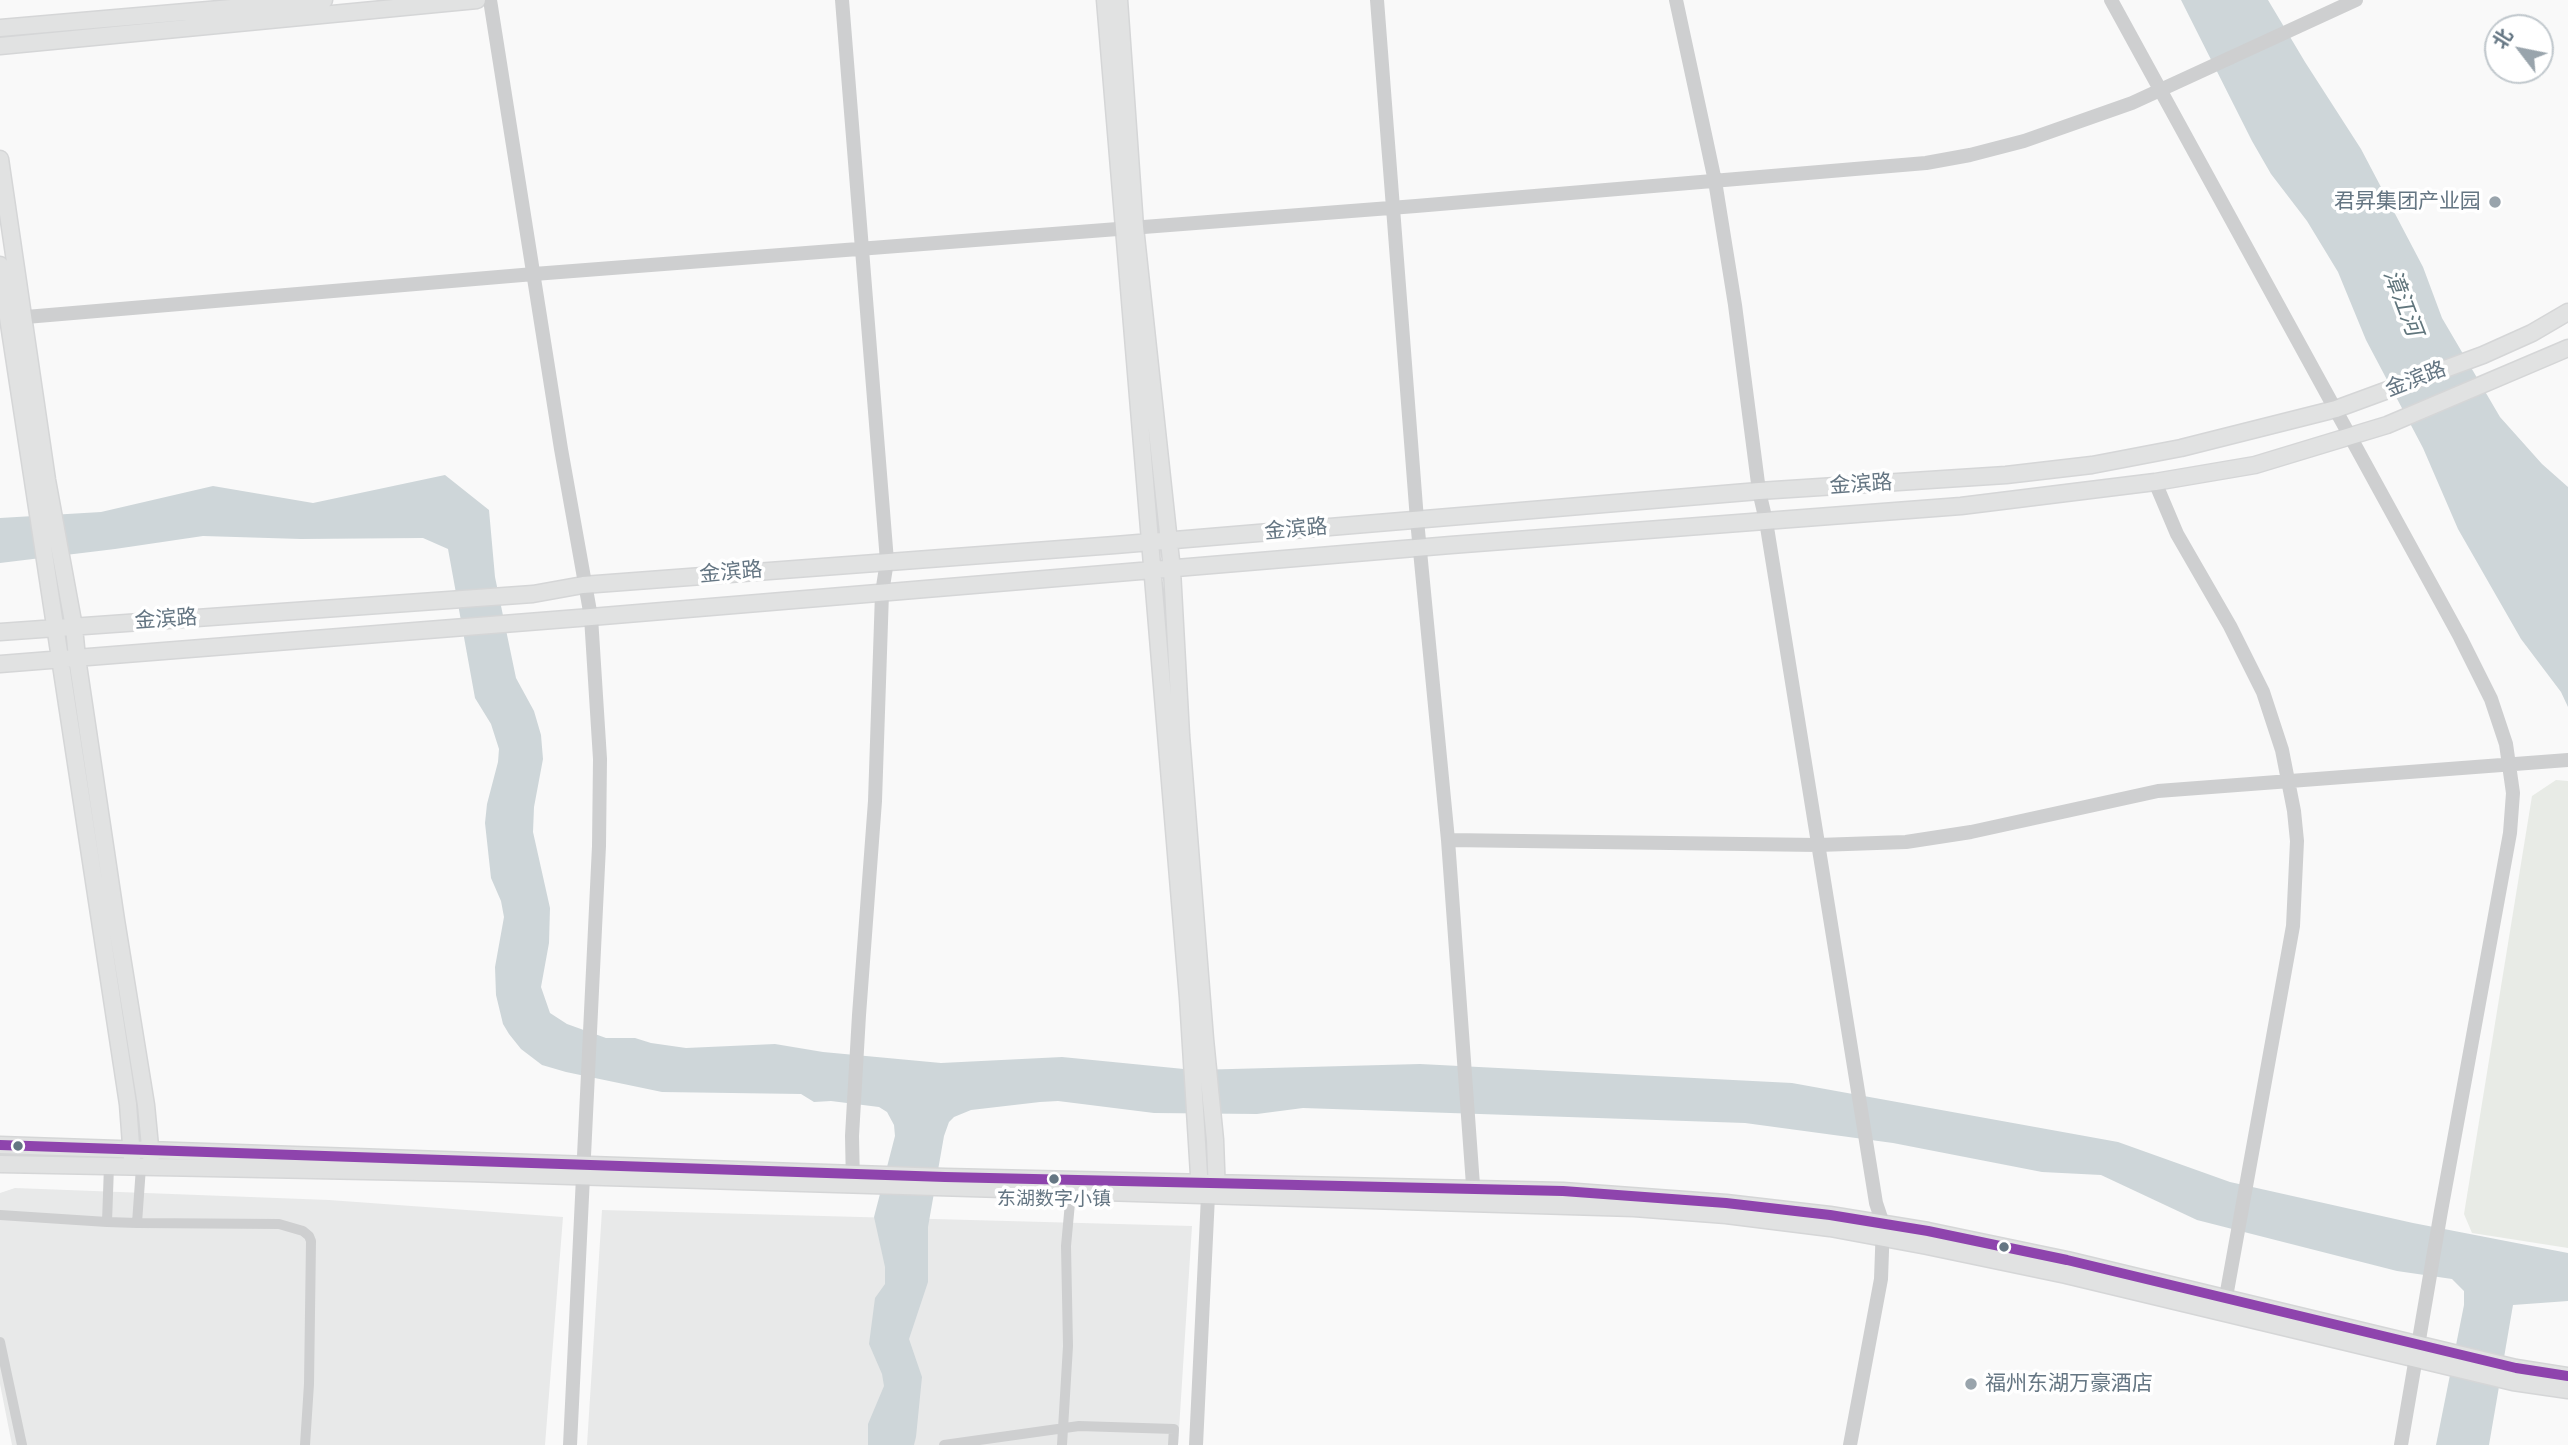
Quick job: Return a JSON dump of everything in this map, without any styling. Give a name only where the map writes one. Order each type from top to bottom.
[{"type":"main road","points":[[0,28],[324,0]]},
{"type":"main road","points":[[0,46],[477,0]]},
{"type":"main road","points":[[1105,0],[1129,227],[1169,540],[1198,1039],[1197,1141],[1208,1191]]},
{"type":"main road","points":[[1119,0],[1129,227],[1150,542],[1198,1039],[1215,1140],[1208,1191]]},
{"type":"main road","points":[[0,159],[16,318],[40,481],[47,578],[128,1104],[132,1149],[142,1167]]},
{"type":"main road","points":[[0,265],[16,318]]},
{"type":"main road","name":"金滨路","points":[[0,632],[533,594],[583,585],[1150,542],[1691,496],[2006,475],[2092,465],[2181,448],[2336,409],[2483,355],[2532,333],[2568,312]]},
{"type":"main road","name":"金滨路","points":[[0,664],[1961,506],[2155,482],[2255,465],[2387,425],[2567,350]]},
{"type":"main road","points":[[40,481],[74,627],[151,1149],[142,1167]]},
{"type":"main road","points":[[1824,487],[1827,516]]},
{"type":"main road","points":[[1691,496],[1695,526]]},
{"type":"main road","points":[[0,1145],[151,1149],[582,1171],[1208,1191],[1474,1196],[1726,1215],[1830,1228],[1883,1231],[2066,1275],[2224,1305],[2568,1390]]},
{"type":"main road","points":[[0,1164],[582,1171]]},
{"type":"main road","points":[[945,1183],[1071,1192],[1208,1191]]},
{"type":"main road","points":[[2514,1375],[2568,1376]]},
{"type":"street","points":[[491,0],[583,585],[591,617],[600,760],[599,846],[570,1445]]},
{"type":"street","points":[[842,0],[887,561],[881,593],[875,801],[852,1136],[861,1180]]},
{"type":"street","points":[[1377,0],[1417,520],[1448,840],[1474,1196]]},
{"type":"street","points":[[1676,0],[1715,181],[1735,306],[1759,491],[1876,1203],[1883,1231],[1881,1279],[1850,1445]]},
{"type":"street","points":[[2111,0],[2480,675],[2502,729],[2510,763],[2513,793],[2510,833],[2401,1445]]},
{"type":"street","points":[[16,318],[1926,163],[1959,158],[2039,136],[2132,103],[2356,0]]},
{"type":"street","points":[[2155,482],[2177,534],[2230,626],[2263,692],[2289,780],[2297,841],[2296,904],[2224,1305]]},
{"type":"street","points":[[1448,840],[1818,845],[1930,840],[2158,791],[2568,760]]},
{"type":"street","points":[[107,1222],[109,1166]]},
{"type":"street","points":[[137,1223],[142,1167]]},
{"type":"street","points":[[1196,1445],[1208,1191]]},
{"type":"street","points":[[1062,1445],[1068,1346],[1066,1246],[1071,1192]]},
{"type":"street","points":[[0,1215],[137,1223],[279,1224],[303,1230],[311,1241],[309,1384],[305,1445]]},
{"type":"street","points":[[0,1342],[22,1445]]},
{"type":"street","points":[[944,1445],[1079,1426],[1174,1429],[1173,1445]]},
{"type":"shaded area","points":[[2556,780],[2568,781],[2568,1248],[2472,1233],[2464,1214],[2532,796]]},
{"type":"shaded area","points":[[15,1188],[329,1200],[563,1217],[545,1445],[12,1445],[0,1384],[0,1193]]},
{"type":"shaded area","points":[[602,1210],[1192,1226],[1178,1445],[587,1445]]},
{"type":"water","name":"漳江河","points":[[2181,0],[2268,0],[2361,149],[2423,267],[2442,318],[2500,417],[2542,464],[2568,487],[2568,707],[2561,692],[2521,639],[2458,529],[2423,448],[2366,340],[2338,272],[2307,221],[2271,174]]},
{"type":"water","points":[[445,475],[489,510],[495,577],[516,678],[534,711],[541,735],[543,759],[534,807],[533,832],[550,908],[549,943],[541,987],[550,1013],[567,1024],[606,1038],[635,1038],[686,1048],[775,1044],[823,1052],[941,1063],[1062,1057],[1194,1070],[1420,1064],[1792,1083],[2118,1142],[2230,1182],[2413,1223],[2568,1253],[2568,1301],[2513,1305],[2489,1445],[2436,1445],[2464,1305],[2464,1291],[2452,1279],[2397,1271],[2197,1220],[2101,1175],[2042,1172],[1893,1143],[1745,1123],[1303,1108],[1257,1114],[1154,1113],[1058,1101],[1040,1102],[971,1110],[949,1122],[944,1136],[928,1227],[928,1282],[909,1339],[922,1377],[914,1445],[868,1445],[868,1424],[884,1386],[882,1374],[869,1344],[875,1298],[885,1284],[885,1267],[874,1217],[895,1136],[894,1125],[887,1112],[879,1107],[831,1101],[814,1102],[801,1094],[662,1092],[566,1072],[542,1065],[521,1049],[509,1034],[503,1024],[496,995],[495,967],[504,917],[501,901],[491,878],[485,823],[499,749],[491,724],[475,698],[448,549],[423,538],[301,539],[203,536],[0,563],[0,518],[101,512],[213,486],[313,503]]},
{"type":"transit line","points":[[0,1145],[945,1177],[1563,1191],[1726,1203],[1830,1215],[1928,1231],[2067,1260],[2516,1368],[2568,1376]]},
{"type":"place","name":"君昇集团产业园","points":[[2495,202]]},
{"type":"place","name":"东湖数字小镇","points":[[1054,1179]]},
{"type":"place","name":"福州东湖万豪酒店","points":[[1971,1384]]}]
